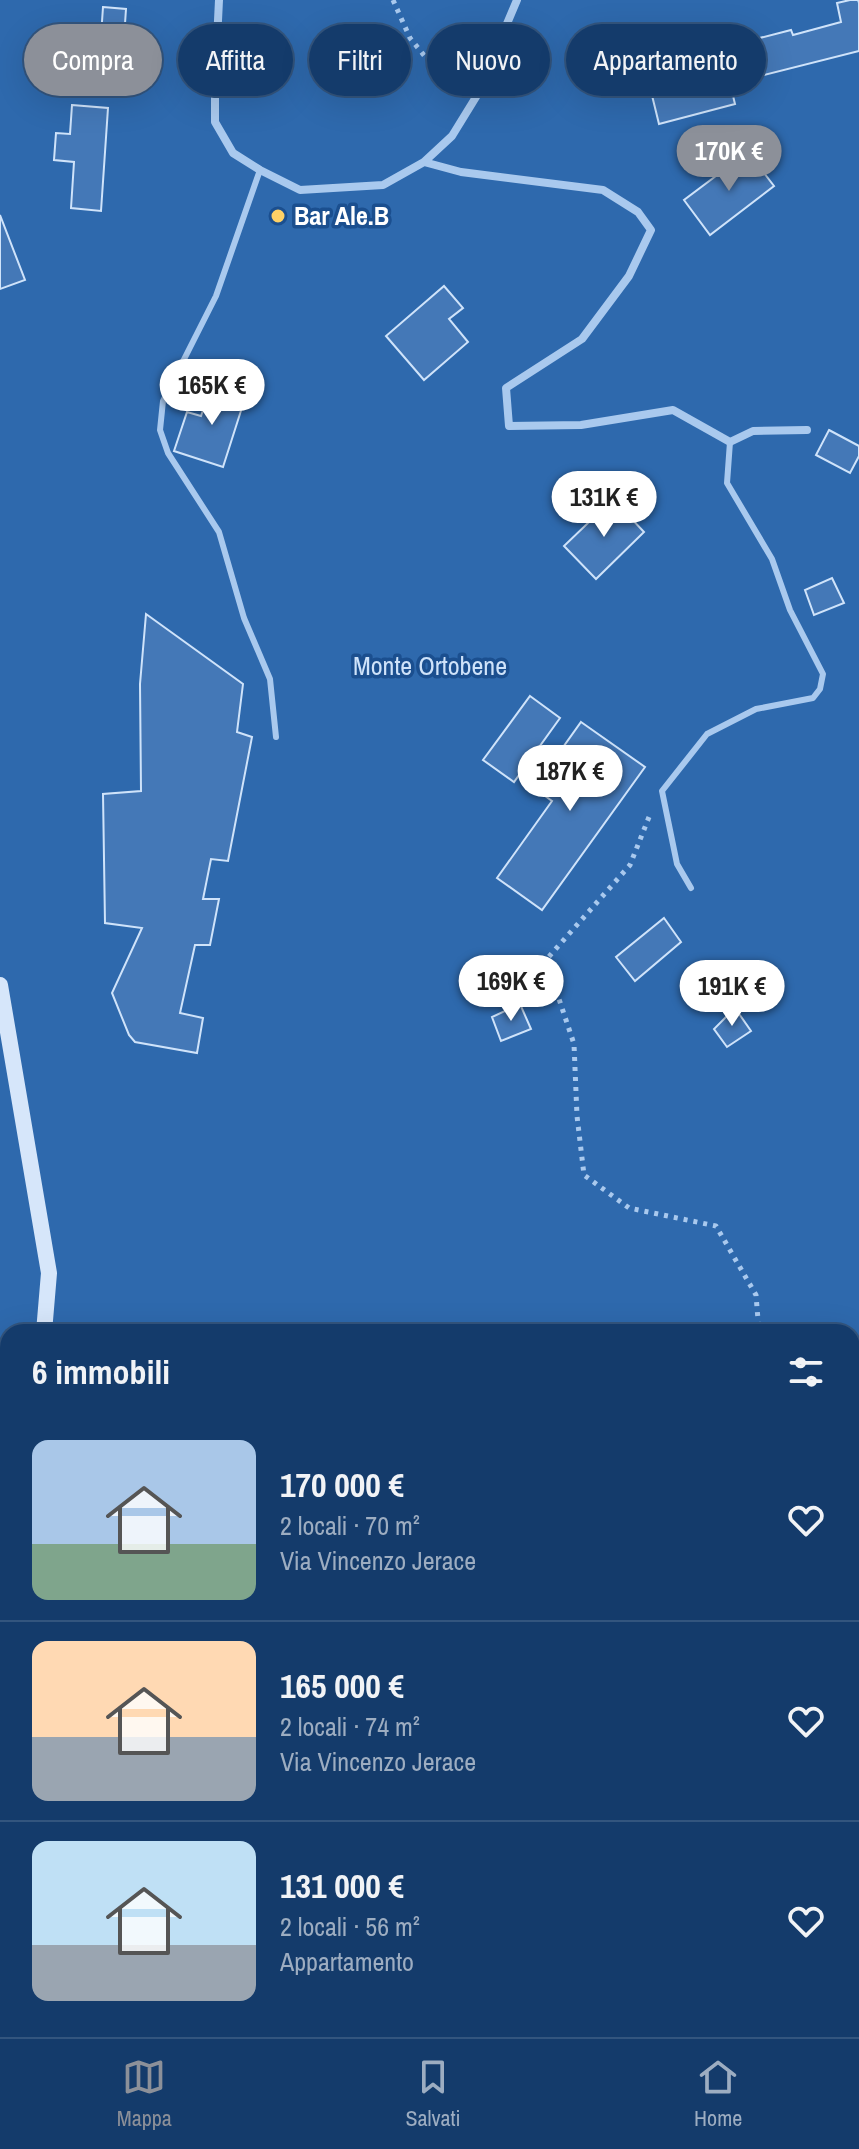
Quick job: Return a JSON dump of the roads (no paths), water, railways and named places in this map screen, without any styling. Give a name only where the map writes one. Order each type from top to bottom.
[{"type":"street","points":[[219,0],[215,122],[233,153],[300,190],[383,185],[424,162],[452,136],[476,97],[517,0]]},
{"type":"street","points":[[424,162],[461,172],[603,190],[638,212],[651,230],[629,276],[582,339],[506,388],[509,426],[581,425],[673,410],[730,442],[753,431],[807,430]]},
{"type":"street","points":[[0,985],[49,1273],[45,1324]]},
{"type":"lane","points":[[260,170],[216,296],[163,401],[160,430],[168,453],[219,532],[244,618],[270,679],[276,737]]},
{"type":"lane","points":[[691,888],[677,864],[662,791],[707,734],[756,709],[813,698],[820,689],[823,674],[790,610],[772,559],[727,483],[730,442]]},
{"type":"place","name":"Bar Ale.B","points":[[278,216]]},
{"type":"park label","name":"Monte Ortobene","points":[[430,666]]}]
